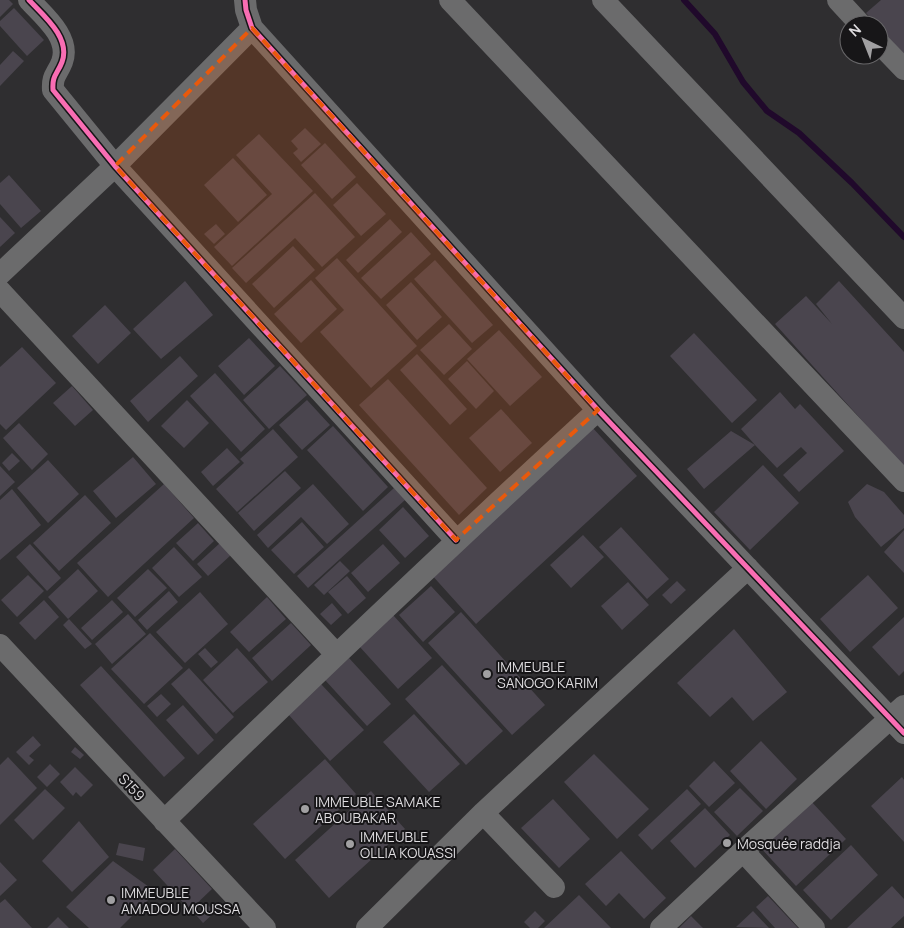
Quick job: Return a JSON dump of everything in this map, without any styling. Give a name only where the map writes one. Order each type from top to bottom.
[{"type":"street","points":[[29,0],[62,40],[65,52],[61,65],[52,80],[53,90],[115,166],[456,540]]},
{"type":"street","points":[[245,0],[252,28],[598,410],[748,568],[900,719],[743,851],[661,928]]},
{"type":"street","points":[[450,0],[904,481]]},
{"type":"street","points":[[603,0],[904,318]]},
{"type":"street","points":[[0,274],[115,166],[252,28]]},
{"type":"street","points":[[889,53],[904,69]]},
{"type":"street","points":[[0,291],[336,654]]},
{"type":"street","points":[[164,821],[456,540],[598,410]]},
{"type":"street","points":[[368,928],[483,813],[748,568]]},
{"type":"street","name":"S159","points":[[0,645],[265,928]]},
{"type":"street","points":[[483,813],[554,887]]},
{"type":"street","points":[[743,851],[814,928]]},
{"type":"highlighted area","points":[[252,28],[598,410],[456,540],[115,166]]},
{"type":"building","points":[[0,0],[9,0],[13,4],[0,17]]},
{"type":"building","points":[[881,0],[904,0],[904,55],[889,38],[889,15],[868,15],[866,13]]},
{"type":"building","points":[[14,8],[44,40],[27,56],[0,26],[0,21]]},
{"type":"building","points":[[13,51],[24,61],[0,86],[0,65]]},
{"type":"building","points":[[305,128],[321,144],[301,162],[293,153],[298,149],[291,141]]},
{"type":"building","points":[[259,134],[313,191],[232,266],[214,247],[272,194],[236,155]]},
{"type":"building","points":[[325,143],[356,177],[332,199],[301,165]]},
{"type":"building","points":[[233,158],[267,195],[238,222],[204,185]]},
{"type":"building","points":[[9,175],[41,211],[21,228],[0,204],[0,183]]},
{"type":"building","points":[[357,183],[386,214],[361,236],[333,205]]},
{"type":"building","points":[[315,193],[355,237],[322,267],[295,238],[246,283],[232,268]]},
{"type":"building","points":[[0,217],[15,233],[0,247]]},
{"type":"building","points":[[390,219],[402,232],[358,273],[346,260]]},
{"type":"building","points":[[216,224],[225,234],[214,244],[204,234]]},
{"type":"building","points":[[411,232],[431,254],[381,299],[361,278]]},
{"type":"building","points":[[293,246],[315,270],[274,308],[252,284]]},
{"type":"building","points":[[337,258],[417,346],[371,388],[320,332],[344,310],[315,278]]},
{"type":"building","points":[[435,260],[493,325],[472,343],[414,279]]},
{"type":"building","points":[[311,280],[337,309],[301,343],[274,314]]},
{"type":"building","points":[[185,281],[213,315],[161,359],[133,329]]},
{"type":"building","points":[[839,281],[904,352],[904,467],[775,324],[806,296],[832,324],[816,304]]},
{"type":"building","points":[[411,282],[442,317],[417,340],[386,305]]},
{"type":"building","points":[[105,305],[131,333],[98,364],[72,336]]},
{"type":"building","points":[[449,324],[472,349],[444,375],[420,350]]},
{"type":"building","points":[[499,330],[542,377],[510,406],[467,359]]},
{"type":"building","points":[[694,333],[757,400],[732,423],[670,356]]},
{"type":"building","points":[[249,338],[275,366],[244,395],[218,366]]},
{"type":"building","points":[[22,347],[56,383],[6,430],[0,424],[0,367]]},
{"type":"building","points":[[417,354],[467,409],[450,425],[400,370]]},
{"type":"building","points":[[180,356],[198,376],[148,422],[130,401]]},
{"type":"building","points":[[467,361],[494,391],[476,409],[448,379]]},
{"type":"building","points":[[280,366],[307,395],[269,429],[243,400]]},
{"type":"building","points":[[215,373],[265,429],[241,452],[190,396]]},
{"type":"building","points":[[388,379],[487,488],[459,515],[359,405]]},
{"type":"building","points":[[72,386],[93,410],[75,426],[53,403]]},
{"type":"building","points":[[780,392],[795,409],[800,404],[844,451],[799,492],[783,475],[807,453],[801,447],[777,468],[741,429]]},
{"type":"building","points":[[187,400],[209,423],[184,448],[161,426]]},
{"type":"building","points":[[307,400],[330,425],[302,450],[279,425]]},
{"type":"building","points":[[501,409],[532,443],[500,472],[469,438]]},
{"type":"building","points":[[19,423],[48,454],[32,470],[3,438]]},
{"type":"building","points":[[333,426],[388,487],[363,511],[307,450]]},
{"type":"building","points":[[591,426],[637,476],[476,624],[430,573]]},
{"type":"building","points":[[273,429],[298,457],[237,512],[216,489],[244,463],[240,459]]},
{"type":"building","points":[[731,431],[755,445],[704,489],[687,469]]},
{"type":"building","points":[[227,448],[240,462],[213,486],[201,472]]},
{"type":"building","points":[[12,453],[20,461],[9,471],[2,463]]},
{"type":"building","points":[[133,457],[156,484],[116,518],[93,491]]},
{"type":"building","points":[[48,460],[79,494],[48,523],[17,488]]},
{"type":"building","points":[[763,465],[799,503],[750,550],[714,512]]},
{"type":"building","points":[[0,466],[15,482],[0,496]]},
{"type":"building","points":[[285,471],[301,488],[254,531],[238,513]]},
{"type":"building","points":[[164,484],[194,518],[108,597],[77,563]]},
{"type":"building","points":[[313,484],[349,524],[327,544],[301,517],[268,548],[257,535]]},
{"type":"building","points":[[867,484],[884,492],[904,515],[904,528],[881,547],[855,517],[848,502]]},
{"type":"building","points":[[394,488],[405,500],[308,588],[297,576]]},
{"type":"building","points":[[12,489],[41,525],[0,560],[0,500]]},
{"type":"building","points":[[85,495],[111,523],[59,571],[33,543]]},
{"type":"building","points":[[403,507],[429,536],[405,558],[379,530]]},
{"type":"building","points":[[302,522],[324,547],[294,574],[271,550]]},
{"type":"building","points":[[198,523],[214,541],[193,561],[176,543]]},
{"type":"building","points":[[621,527],[669,579],[647,599],[599,547]]},
{"type":"building","points":[[904,530],[904,573],[884,552]]},
{"type":"building","points":[[583,535],[604,557],[571,588],[550,565]]},
{"type":"building","points":[[220,543],[231,555],[208,576],[197,564]]},
{"type":"building","points":[[30,544],[61,578],[47,591],[16,557]]},
{"type":"building","points":[[383,544],[400,563],[368,592],[351,573]]},
{"type":"building","points":[[174,547],[202,577],[179,597],[152,568]]},
{"type":"building","points":[[340,561],[350,571],[324,595],[314,585]]},
{"type":"building","points":[[78,569],[98,591],[68,619],[48,597]]},
{"type":"building","points":[[148,569],[167,588],[135,617],[117,598]]},
{"type":"building","points":[[28,575],[44,591],[17,617],[1,600]]},
{"type":"building","points":[[868,575],[898,608],[850,652],[820,619]]},
{"type":"building","points":[[347,576],[366,598],[348,614],[328,592]]},
{"type":"building","points":[[677,581],[686,590],[671,604],[662,595]]},
{"type":"building","points":[[628,582],[649,605],[622,630],[601,606]]},
{"type":"building","points":[[431,586],[455,612],[423,642],[399,615]]},
{"type":"building","points":[[169,591],[178,602],[147,630],[138,620]]},
{"type":"building","points":[[200,592],[228,624],[185,663],[156,632]]},
{"type":"building","points":[[267,597],[286,619],[249,652],[230,632]]},
{"type":"building","points":[[44,600],[59,617],[35,640],[19,623]]},
{"type":"building","points":[[112,600],[123,612],[92,640],[81,628]]},
{"type":"building","points":[[332,603],[342,615],[331,625],[320,614]]},
{"type":"building","name":"IMMEUBLE SANOGO KARIM","points":[[461,612],[545,705],[512,735],[428,643]]},
{"type":"building","points":[[128,614],[146,634],[112,664],[95,644]]},
{"type":"building","points":[[393,615],[432,658],[398,689],[359,646]]},
{"type":"building","points":[[904,617],[904,671],[899,676],[872,647]]},
{"type":"building","points":[[69,619],[92,644],[85,649],[63,625]]},
{"type":"building","points":[[291,623],[311,645],[272,681],[252,658]]},
{"type":"building","points":[[734,629],[787,692],[753,721],[732,697],[710,717],[677,683]]},
{"type":"building","points":[[150,633],[183,668],[144,704],[111,669]]},
{"type":"building","points":[[205,648],[218,662],[211,668],[198,654]]},
{"type":"building","points":[[237,648],[268,682],[233,713],[203,680]]},
{"type":"building","points":[[349,658],[391,704],[367,726],[325,680]]},
{"type":"building","points":[[442,665],[503,731],[466,765],[405,699]]},
{"type":"building","points":[[101,666],[185,758],[164,777],[80,685]]},
{"type":"building","points":[[189,668],[234,717],[216,734],[171,684]]},
{"type":"building","points":[[321,684],[364,730],[330,761],[288,714]]},
{"type":"building","points":[[161,694],[171,704],[157,717],[147,706]]},
{"type":"building","points":[[183,705],[214,740],[198,755],[166,720]]},
{"type":"building","points":[[414,714],[460,764],[429,792],[383,742]]},
{"type":"building","points":[[33,736],[41,745],[29,756],[34,760],[29,765],[16,752]]},
{"type":"building","points":[[761,741],[797,779],[766,809],[730,771]]},
{"type":"building","points":[[75,747],[84,755],[80,759],[71,752]]},
{"type":"building","points":[[594,754],[649,809],[617,839],[564,782]]},
{"type":"building","points":[[8,757],[37,788],[0,825],[0,765]]},
{"type":"building","name":"IMMEUBLE SAMAKE ABOUBAKAR","points":[[325,759],[356,794],[285,859],[253,824]]},
{"type":"building","points":[[714,761],[735,783],[709,807],[689,786]]},
{"type":"building","points":[[50,764],[60,774],[47,787],[37,777]]},
{"type":"building","points":[[75,767],[93,785],[81,797],[76,792],[73,796],[60,782]]},
{"type":"building","points":[[902,777],[904,780],[904,842],[871,806]]},
{"type":"building","points":[[740,788],[763,811],[737,836],[714,812]]},
{"type":"building","points":[[45,789],[65,808],[33,840],[14,820]]},
{"type":"building","points":[[687,789],[701,804],[652,850],[638,835]]},
{"type":"building","name":"IMMEUBLE OLLIA KOUASSI","points":[[371,791],[405,829],[329,898],[295,860]]},
{"type":"building","points":[[553,799],[590,839],[559,868],[521,828]]},
{"type":"building","points":[[810,800],[846,839],[796,886],[760,847]]},
{"type":"building","points":[[705,808],[730,835],[695,868],[670,841]]},
{"type":"building","points":[[79,821],[109,857],[72,892],[42,861]]},
{"type":"building","points":[[119,843],[145,848],[143,861],[116,855]]},
{"type":"building","points":[[851,845],[878,875],[831,920],[803,890]]},
{"type":"building","points":[[175,849],[212,889],[190,910],[153,870]]},
{"type":"building","points":[[621,851],[666,898],[644,919],[619,893],[606,906],[585,884]]},
{"type":"building","name":"IMMEUBLE AMADOU MOUSSA","points":[[113,861],[156,892],[120,928],[89,928],[66,907]]},
{"type":"building","points":[[0,862],[17,880],[0,896]]},
{"type":"building","points":[[892,886],[904,899],[904,916],[891,928],[847,928]]},
{"type":"building","points":[[579,895],[611,928],[544,928]]},
{"type":"building","points":[[768,896],[798,928],[775,928],[756,907]]},
{"type":"building","points":[[5,899],[32,928],[0,928],[0,903]]},
{"type":"building","points":[[208,905],[215,912],[203,923],[196,915]]},
{"type":"building","points":[[535,911],[545,921],[538,928],[530,928],[524,922]]},
{"type":"building","points":[[753,911],[769,928],[736,927]]},
{"type":"building","points":[[691,916],[703,928],[679,928]]},
{"type":"building","points":[[58,917],[69,928],[47,928]]},
{"type":"waterway","points":[[684,0],[715,34],[743,82],[767,111],[799,133],[852,183],[904,237]]},
{"type":"cycle path","points":[[29,0],[48,20],[63,44],[64,53],[54,78],[53,90],[115,166],[456,540]]},
{"type":"cycle path","points":[[245,0],[252,28],[598,410],[904,733]]},
{"type":"place","name":"IMMEUBLE SANOGO KARIM","points":[[487,674]]},
{"type":"place","name":"IMMEUBLE SAMAKE ABOUBAKAR","points":[[305,809]]},
{"type":"place","name":"Mosquée raddja","points":[[727,843]]},
{"type":"place","name":"IMMEUBLE OLLIA KOUASSI","points":[[350,844]]},
{"type":"place","name":"IMMEUBLE AMADOU MOUSSA","points":[[111,900]]}]
